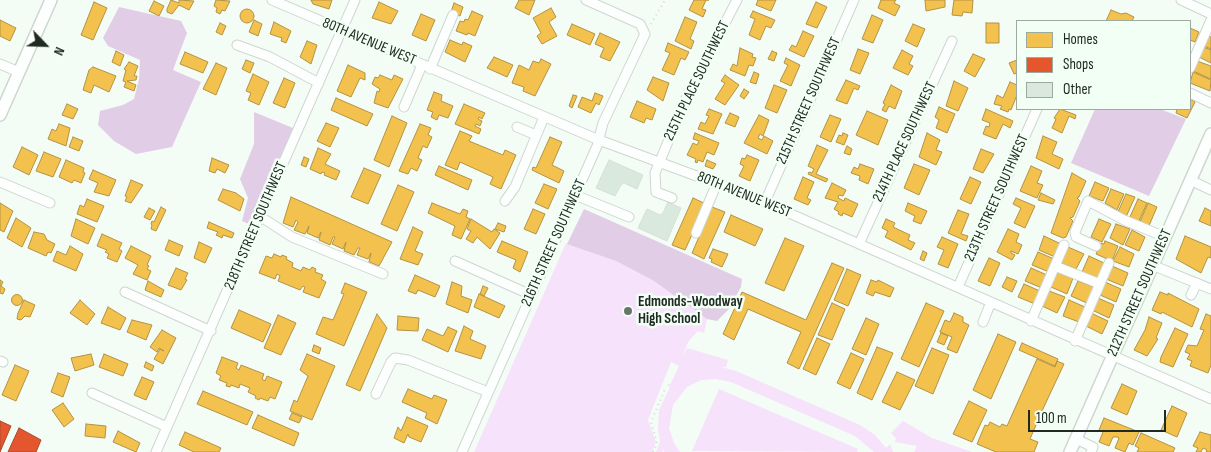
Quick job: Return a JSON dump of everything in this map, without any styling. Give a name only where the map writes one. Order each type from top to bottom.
[{"type":"main road","points":[[0,115],[51,0]]},
{"type":"main road","name":"212TH STREET SOUTHWEST","points":[[1070,452],[1190,180],[1208,148],[1211,134]]},
{"type":"street","name":"80TH AVENUE WEST","points":[[272,0],[598,140],[764,202],[958,287],[1075,341],[1211,399]]},
{"type":"street","name":"218TH STREET SOUTHWEST","points":[[156,452],[211,331],[355,0]]},
{"type":"street","points":[[586,0],[640,24],[645,34]]},
{"type":"street","name":"215TH PLACE SOUTHWEST","points":[[672,198],[656,192],[654,182],[659,162],[687,96],[736,0]]},
{"type":"street","name":"215TH STREET SOUTHWEST","points":[[764,202],[854,0]]},
{"type":"street","points":[[1181,0],[1202,4],[1211,14]]},
{"type":"street","points":[[404,107],[453,15]]},
{"type":"street","points":[[1191,66],[1211,20]]},
{"type":"street","name":"216TH STREET SOUTHWEST","points":[[462,452],[575,195],[603,124],[645,34]]},
{"type":"street","name":"214TH PLACE SOUTHWEST","points":[[859,244],[952,41]]},
{"type":"street","points":[[237,45],[270,57],[319,82]]},
{"type":"street","points":[[0,64],[19,72]]},
{"type":"street","points":[[1191,93],[1211,103]]},
{"type":"street","name":"213TH STREET SOUTHWEST","points":[[958,287],[1037,110]]},
{"type":"street","points":[[505,201],[515,187],[544,117]]},
{"type":"street","points":[[517,127],[536,135]]},
{"type":"street","points":[[1190,180],[1211,190]]},
{"type":"street","points":[[0,182],[50,204]]},
{"type":"street","points":[[696,233],[717,183]]},
{"type":"street","points":[[575,195],[629,217]]},
{"type":"street","points":[[1096,246],[1076,237],[1075,232],[1088,202],[1165,237]]},
{"type":"street","points":[[260,217],[292,237],[383,274]]},
{"type":"street","points":[[1031,321],[1064,245]]},
{"type":"street","points":[[455,261],[531,295]]},
{"type":"street","points":[[1075,341],[1109,263]]},
{"type":"street","points":[[1152,265],[1211,289]]},
{"type":"street","points":[[1055,266],[1100,284]]},
{"type":"street","points":[[1191,295],[1197,283]]},
{"type":"street","points":[[125,292],[211,331]]},
{"type":"street","points":[[983,322],[991,302]]},
{"type":"street","points":[[376,394],[391,362],[395,358],[408,360],[488,392]]},
{"type":"street","points":[[92,393],[167,427]]},
{"type":"street","points":[[1076,439],[1092,449]]},
{"type":"path","points":[[645,34],[665,0]]},
{"type":"path","points":[[653,452],[657,443],[651,422],[665,389]]},
{"type":"shaded area","points":[[119,7],[181,21],[187,33],[173,70],[201,82],[172,147],[136,154],[114,141],[98,125],[100,111],[123,105],[134,99],[139,79],[140,60],[108,46],[103,38]]},
{"type":"shaded area","points":[[1095,110],[1163,110],[1186,119],[1149,196],[1071,163]]},
{"type":"shaded area","points":[[254,112],[293,128],[251,225],[242,221],[248,198],[240,179],[254,144]]},
{"type":"shaded area","points":[[584,209],[742,279],[741,287],[729,309],[717,321],[707,319],[654,281],[616,261],[567,244]]},
{"type":"shaded area","name":"Edmonds-Woodway High School","points":[[566,243],[616,261],[654,281],[707,319],[704,333],[698,331],[688,342],[682,357],[687,348],[728,360],[726,367],[721,367],[736,371],[860,425],[875,435],[886,448],[890,444],[893,452],[874,452],[855,436],[731,382],[716,379],[701,380],[687,387],[673,405],[669,428],[674,443],[680,452],[664,452],[664,449],[662,452],[656,452],[660,442],[658,429],[659,410],[670,387],[667,385],[671,383],[679,366],[671,362],[648,420],[656,442],[652,452],[474,452]]},
{"type":"shaded area","points":[[719,389],[858,449],[857,452],[692,451]]},
{"type":"shaded area","points":[[903,421],[932,438],[972,452],[914,452],[917,446],[895,442],[896,438],[891,433]]},
{"type":"building: Homes","points":[[171,0],[179,3],[179,0],[194,1],[189,10],[179,5],[172,14],[167,12]]},
{"type":"building: Homes","points":[[216,0],[230,1],[225,11],[222,10],[220,14],[216,12],[217,8],[214,6]]},
{"type":"building: Homes","points":[[311,0],[332,0],[329,9],[313,4]]},
{"type":"building: Homes","points":[[519,0],[535,0],[529,15],[515,8]]},
{"type":"building: Homes","points":[[694,0],[706,0],[702,9],[706,10],[703,17],[689,10]]},
{"type":"building: Homes","points":[[758,0],[776,0],[771,11],[756,5]]},
{"type":"building: Homes","points":[[881,0],[896,0],[894,3],[900,6],[895,16],[878,8]]},
{"type":"building: Homes","points":[[925,0],[945,0],[945,7],[926,11]]},
{"type":"building: Homes","points":[[954,0],[973,0],[972,13],[963,12],[962,16],[952,15]]},
{"type":"building: Homes","points":[[154,1],[164,6],[159,16],[149,11]]},
{"type":"building: Homes","points":[[94,2],[107,8],[93,40],[81,35]]},
{"type":"building: Homes","points":[[379,2],[398,11],[391,24],[372,18]]},
{"type":"building: Homes","points":[[816,2],[827,7],[817,28],[806,24]]},
{"type":"building: Homes","points":[[454,3],[463,7],[460,16],[451,12]]},
{"type":"building: Homes","points":[[551,8],[556,17],[549,22],[557,36],[542,44],[537,36],[541,33],[533,18]]},
{"type":"building: Homes","points":[[247,9],[252,11],[254,16],[252,21],[247,23],[242,21],[240,16],[242,11]]},
{"type":"building: Homes","points":[[1111,10],[1134,17],[1132,20],[1106,20]]},
{"type":"building: Homes","points":[[472,11],[483,16],[475,36],[456,31],[460,21],[468,20]]},
{"type":"building: Homes","points":[[753,11],[775,20],[771,28],[766,26],[760,40],[749,35],[755,19],[750,17]]},
{"type":"building: Homes","points":[[421,14],[435,20],[426,41],[412,35]]},
{"type":"building: Homes","points":[[872,15],[883,20],[873,43],[862,39]]},
{"type":"building: Homes","points":[[685,17],[697,22],[690,39],[694,41],[691,49],[675,41]]},
{"type":"building: Homes","points":[[0,20],[16,28],[10,41],[0,36]]},
{"type":"building: Homes","points":[[254,20],[262,24],[258,36],[249,32]]},
{"type":"building: Homes","points":[[274,22],[291,31],[286,43],[281,41],[282,38],[270,34]]},
{"type":"building: Homes","points":[[220,23],[226,26],[222,35],[216,32]]},
{"type":"building: Homes","points":[[986,23],[999,23],[999,43],[986,43]]},
{"type":"building: Homes","points":[[572,24],[595,34],[590,45],[567,35]]},
{"type":"building: Homes","points":[[913,24],[925,29],[917,47],[905,41]]},
{"type":"building: Homes","points":[[1191,28],[1199,32],[1195,42],[1191,40]]},
{"type":"building: Homes","points":[[803,31],[814,36],[804,57],[789,50],[792,45],[796,47]]},
{"type":"building: Homes","points":[[600,33],[620,42],[610,61],[600,57],[604,48],[595,44]]},
{"type":"building: Homes","points":[[1208,36],[1211,37],[1211,49],[1204,46]]},
{"type":"building: Homes","points":[[450,40],[462,45],[463,42],[472,46],[465,62],[445,52]]},
{"type":"building: Homes","points":[[307,41],[317,45],[311,64],[300,57]]},
{"type":"building: Homes","points":[[668,43],[689,52],[685,60],[681,58],[674,75],[662,70],[670,53],[665,51]]},
{"type":"building: Homes","points":[[1203,47],[1211,50],[1211,63],[1199,57]]},
{"type":"building: Homes","points":[[740,48],[753,54],[752,57],[756,58],[753,66],[749,65],[745,76],[730,70],[733,64],[737,66]]},
{"type":"building: Homes","points":[[858,49],[869,53],[860,74],[850,70]]},
{"type":"building: Homes","points":[[902,50],[913,56],[909,64],[913,66],[908,75],[893,68]]},
{"type":"building: Homes","points":[[116,51],[124,55],[120,66],[112,62]]},
{"type":"building: Homes","points":[[772,51],[777,53],[774,61],[768,59]]},
{"type":"building: Homes","points":[[185,52],[208,62],[203,73],[180,64]]},
{"type":"building: Homes","points":[[973,54],[985,59],[975,77],[964,71]]},
{"type":"building: Homes","points":[[494,57],[513,65],[507,77],[487,68]]},
{"type":"building: Homes","points":[[786,58],[800,65],[791,86],[780,81],[788,65],[784,63]]},
{"type":"building: Homes","points":[[541,59],[551,64],[535,96],[523,91],[524,87],[512,83],[519,65],[529,70],[533,61],[539,63]]},
{"type":"building: Homes","points":[[246,60],[254,63],[250,73],[242,69]]},
{"type":"building: Homes","points":[[1016,60],[1016,73],[1014,74],[1009,63]]},
{"type":"building: Homes","points":[[1197,61],[1211,66],[1211,79],[1193,71]]},
{"type":"building: Homes","points":[[129,62],[138,66],[134,76],[137,76],[136,80],[127,81],[136,85],[134,91],[124,87],[126,82],[123,81],[126,70],[124,69]]},
{"type":"building: Homes","points":[[216,63],[227,68],[216,95],[203,89]]},
{"type":"building: Homes","points":[[348,65],[365,73],[365,80],[360,78],[351,97],[337,91]]},
{"type":"building: Homes","points":[[93,67],[116,76],[109,92],[94,85],[91,93],[83,90],[89,70]]},
{"type":"building: Homes","points":[[754,72],[759,74],[756,84],[750,82]]},
{"type":"building: Homes","points":[[1193,72],[1211,80],[1210,91],[1191,83]]},
{"type":"building: Homes","points":[[253,74],[269,82],[259,105],[248,100],[251,93],[246,91]]},
{"type":"building: Homes","points":[[380,75],[392,80],[394,75],[403,79],[388,108],[374,103],[377,91],[379,92],[380,89],[372,84],[375,77],[378,78]]},
{"type":"building: Homes","points":[[725,75],[739,85],[725,105],[715,99],[725,83],[721,81]]},
{"type":"building: Homes","points":[[653,77],[669,83],[663,101],[647,90]]},
{"type":"building: Homes","points":[[284,78],[295,83],[285,108],[273,103]]},
{"type":"building: Homes","points":[[846,80],[860,86],[858,90],[854,88],[847,104],[836,100]]},
{"type":"building: Homes","points":[[954,81],[968,88],[958,111],[946,106]]},
{"type":"building: Homes","points":[[1010,82],[1016,85],[1016,98],[1011,110],[1009,109],[1008,112],[1000,109],[1002,106],[994,104],[997,95],[1003,98]]},
{"type":"building: Homes","points":[[774,85],[787,90],[777,113],[765,108]]},
{"type":"building: Homes","points":[[891,85],[902,91],[895,109],[889,106],[886,112],[882,110],[885,104],[883,103]]},
{"type":"building: Homes","points":[[744,89],[749,92],[744,99],[740,96]]},
{"type":"building: Homes","points":[[434,92],[442,95],[441,101],[453,106],[448,118],[439,115],[437,120],[431,117],[433,112],[427,110]]},
{"type":"building: Homes","points":[[595,93],[603,96],[599,105],[596,103],[591,113],[578,107],[582,97],[592,101]]},
{"type":"building: Homes","points":[[573,95],[577,96],[572,108],[569,106]]},
{"type":"building: Homes","points":[[336,98],[373,114],[367,126],[331,110]]},
{"type":"building: Homes","points":[[1191,100],[1195,102],[1191,110]]},
{"type":"building: Homes","points":[[637,101],[656,109],[652,120],[646,118],[644,123],[630,117]]},
{"type":"building: Homes","points":[[67,104],[78,109],[73,119],[62,115]]},
{"type":"building: Homes","points":[[464,104],[485,113],[482,119],[479,117],[478,119],[482,121],[480,126],[476,124],[475,126],[481,129],[479,134],[455,124]]},
{"type":"building: Homes","points":[[939,107],[955,114],[947,133],[936,128],[939,120],[935,117]]},
{"type":"building: Homes","points":[[709,109],[722,114],[713,134],[698,129],[701,122],[705,124],[709,116],[706,115]]},
{"type":"building: Homes","points":[[986,109],[1013,121],[1010,128],[1003,124],[996,139],[983,134],[986,126],[989,127],[990,123],[982,120]]},
{"type":"building: Homes","points":[[1059,110],[1076,115],[1075,119],[1069,116],[1062,133],[1052,128],[1056,119],[1054,118]]},
{"type":"building: Homes","points":[[1177,110],[1191,110],[1187,118],[1176,113]]},
{"type":"building: Homes","points":[[867,111],[888,120],[878,145],[856,135]]},
{"type":"building: Homes","points":[[730,113],[739,117],[735,127],[725,123]]},
{"type":"building: Homes","points":[[759,115],[769,120],[763,136],[760,134],[758,138],[762,140],[764,136],[773,141],[767,154],[744,143]]},
{"type":"building: Homes","points":[[830,115],[841,119],[831,142],[820,137]]},
{"type":"building: Homes","points":[[392,116],[407,123],[389,167],[374,160]]},
{"type":"building: Homes","points":[[326,123],[339,128],[330,147],[317,141]]},
{"type":"building: Homes","points":[[59,124],[70,128],[66,146],[48,139],[52,129],[56,131]]},
{"type":"building: Homes","points":[[420,124],[431,128],[428,135],[432,137],[427,148],[423,146],[422,148],[418,158],[422,160],[417,171],[411,168],[408,174],[399,171]]},
{"type":"building: Homes","points":[[460,131],[472,136],[469,141],[503,155],[505,150],[516,155],[501,189],[490,184],[493,177],[460,162],[457,170],[445,165]]},
{"type":"building: Homes","points":[[695,133],[719,143],[714,155],[707,152],[703,162],[698,160],[697,163],[695,162],[696,159],[687,155],[693,143],[697,145],[699,141],[693,139]]},
{"type":"building: Homes","points":[[843,133],[848,135],[844,145],[836,142],[839,135],[842,136]]},
{"type":"building: Homes","points":[[927,133],[940,140],[936,150],[942,152],[936,165],[919,157]]},
{"type":"building: Homes","points":[[1043,136],[1057,142],[1052,154],[1063,159],[1059,169],[1036,158]]},
{"type":"building: Homes","points":[[73,137],[83,141],[79,151],[69,147]]},
{"type":"building: Homes","points":[[550,137],[562,142],[552,165],[564,171],[559,183],[532,170],[533,167],[536,168]]},
{"type":"building: Homes","points":[[817,145],[828,150],[816,174],[828,179],[826,182],[808,174],[809,172],[812,173],[814,169],[808,166]]},
{"type":"building: Homes","points":[[847,146],[852,149],[850,155],[844,153]]},
{"type":"building: Homes","points":[[22,147],[38,155],[29,175],[13,167]]},
{"type":"building: Homes","points":[[318,148],[331,154],[325,164],[340,171],[336,180],[324,175],[325,173],[322,172],[321,174],[310,169]]},
{"type":"building: Homes","points":[[981,149],[994,154],[983,173],[973,169]]},
{"type":"building: Homes","points":[[44,152],[61,159],[53,177],[36,171]]},
{"type":"building: Homes","points":[[747,155],[759,160],[750,181],[739,176],[744,166],[740,164],[742,158],[745,159]]},
{"type":"building: Homes","points":[[304,157],[309,159],[306,167],[301,165]]},
{"type":"building: Homes","points":[[212,158],[229,165],[225,173],[217,169],[215,173],[209,171]]},
{"type":"building: Homes","points":[[66,160],[84,168],[83,172],[85,173],[81,183],[74,180],[72,183],[59,177]]},
{"type":"building: Homes","points":[[707,160],[716,164],[713,169],[705,166]]},
{"type":"building: Homes","points":[[860,164],[874,169],[868,184],[859,180],[860,176],[851,173],[854,167],[858,169]]},
{"type":"building: Homes","points":[[914,164],[930,170],[919,195],[904,188]]},
{"type":"building: Homes","points":[[439,166],[472,180],[468,190],[435,175]]},
{"type":"building: Homes","points":[[1031,166],[1042,171],[1037,183],[1043,185],[1037,198],[1020,191]]},
{"type":"building: Homes","points":[[364,168],[381,175],[368,204],[351,197]]},
{"type":"building: Homes","points":[[93,170],[116,180],[109,196],[94,192],[98,183],[89,179]]},
{"type":"building: Homes","points":[[1072,173],[1086,181],[1077,198],[1080,201],[1073,217],[1070,218],[1073,221],[1066,237],[1063,238],[1051,233]]},
{"type":"building: Homes","points":[[803,177],[814,182],[807,198],[811,200],[808,205],[794,199]]},
{"type":"building: Homes","points":[[970,177],[981,182],[971,204],[960,199]]},
{"type":"building: Homes","points":[[131,180],[143,185],[131,203],[125,201],[127,197],[125,196]]},
{"type":"building: Homes","points":[[1095,182],[1109,188],[1103,201],[1089,196]]},
{"type":"building: Homes","points":[[832,183],[846,190],[843,196],[839,195],[838,198],[844,201],[845,198],[858,204],[852,217],[843,213],[842,216],[838,214],[839,212],[834,209],[838,202],[825,198]]},
{"type":"building: Homes","points":[[544,184],[557,189],[548,209],[535,203]]},
{"type":"building: Homes","points":[[398,185],[414,192],[397,231],[381,224]]},
{"type":"building: Homes","points":[[223,189],[236,193],[244,199],[240,211],[218,200]]},
{"type":"building: Homes","points":[[1111,189],[1124,194],[1117,210],[1105,203]]},
{"type":"building: Homes","points":[[1041,193],[1055,200],[1053,204],[1038,200]]},
{"type":"building: Homes","points":[[1126,194],[1135,197],[1126,217],[1117,214]]},
{"type":"building: Homes","points":[[291,197],[392,242],[379,266],[369,262],[371,253],[368,259],[357,255],[360,248],[358,248],[354,255],[344,251],[346,242],[343,249],[332,244],[335,237],[333,237],[330,245],[319,240],[321,232],[318,238],[307,233],[309,226],[305,234],[294,230],[298,222],[296,220],[293,227],[283,223]]},
{"type":"building: Homes","points":[[693,198],[706,204],[685,250],[672,245]]},
{"type":"building: Homes","points":[[1016,198],[1035,206],[1025,228],[1014,223],[1021,208],[1013,204]]},
{"type":"building: Homes","points":[[87,199],[104,206],[97,222],[77,214],[80,205],[84,207]]},
{"type":"building: Homes","points":[[1138,199],[1147,203],[1138,223],[1129,219]]},
{"type":"building: Homes","points":[[0,203],[13,211],[4,232],[0,230]]},
{"type":"building: Homes","points":[[432,203],[460,214],[463,209],[468,211],[466,217],[470,219],[461,239],[452,235],[455,226],[428,213]]},
{"type":"building: Homes","points":[[908,203],[927,211],[921,224],[913,221],[915,216],[905,211]]},
{"type":"building: Homes","points":[[1148,203],[1157,207],[1148,228],[1139,224]]},
{"type":"building: Homes","points":[[161,207],[166,210],[156,231],[151,229],[151,224],[152,221],[154,222]]},
{"type":"building: Homes","points":[[712,207],[725,212],[704,259],[692,253]]},
{"type":"building: Homes","points":[[149,208],[155,211],[150,220],[144,217]]},
{"type":"building: Homes","points":[[1205,208],[1211,211],[1211,226],[1199,221]]},
{"type":"building: Homes","points":[[533,209],[545,214],[536,234],[524,229]]},
{"type":"building: Homes","points":[[958,210],[969,214],[961,234],[968,236],[966,241],[948,233]]},
{"type":"building: Homes","points":[[731,215],[763,229],[755,246],[724,232]]},
{"type":"building: Homes","points":[[16,218],[31,228],[22,247],[7,238]]},
{"type":"building: Homes","points":[[76,219],[95,228],[88,244],[71,236]]},
{"type":"building: Homes","points":[[471,219],[492,232],[494,229],[500,233],[490,249],[477,237],[473,243],[466,239],[471,231],[467,229]]},
{"type":"building: Homes","points":[[886,219],[895,223],[893,227],[910,235],[908,240],[915,243],[911,250],[885,237],[888,231],[882,228]]},
{"type":"building: Homes","points":[[1099,219],[1111,224],[1102,242],[1091,237]]},
{"type":"building: Homes","points":[[209,222],[234,233],[232,238],[223,235],[222,238],[216,235],[218,232],[207,228]]},
{"type":"building: Homes","points":[[498,223],[506,226],[504,232],[495,229]]},
{"type":"building: Homes","points":[[1116,224],[1130,229],[1123,245],[1110,238]]},
{"type":"building: Homes","points":[[413,227],[423,232],[415,251],[423,254],[418,265],[400,259]]},
{"type":"building: Homes","points":[[1008,229],[1019,234],[1016,242],[1022,245],[1018,254],[1011,251],[1015,255],[1012,260],[997,252]]},
{"type":"building: Homes","points":[[1132,230],[1145,237],[1139,251],[1125,245]]},
{"type":"building: Homes","points":[[34,232],[44,234],[47,240],[55,244],[51,253],[48,252],[46,256],[28,248]]},
{"type":"building: Homes","points":[[102,234],[122,243],[119,249],[122,251],[117,262],[107,258],[109,254],[105,252],[107,250],[97,246]]},
{"type":"building: Homes","points":[[1044,236],[1061,244],[1055,257],[1039,250]]},
{"type":"building: Homes","points":[[1185,236],[1211,247],[1211,258],[1208,257],[1201,273],[1176,259]]},
{"type":"building: Homes","points":[[942,237],[958,244],[948,268],[938,264],[944,250],[937,247]]},
{"type":"building: Homes","points":[[785,238],[804,246],[784,291],[765,283]]},
{"type":"building: Homes","points":[[169,240],[183,246],[179,256],[165,250]]},
{"type":"building: Homes","points":[[502,241],[528,252],[520,272],[513,268],[516,260],[497,252]]},
{"type":"building: Homes","points":[[1105,241],[1118,246],[1112,261],[1096,254],[1101,243],[1104,244]]},
{"type":"building: Homes","points":[[199,242],[212,248],[205,263],[194,258]]},
{"type":"building: Homes","points":[[70,246],[83,254],[76,271],[53,261],[57,251],[66,255]]},
{"type":"building: Homes","points":[[131,246],[151,256],[147,269],[151,271],[147,280],[133,274],[138,265],[125,258]]},
{"type":"building: Homes","points":[[1068,247],[1084,254],[1076,269],[1061,263]]},
{"type":"building: Homes","points":[[1120,247],[1134,254],[1129,267],[1113,261]]},
{"type":"building: Homes","points":[[713,249],[728,254],[722,267],[711,262],[712,259],[709,258]]},
{"type":"building: Homes","points":[[923,251],[927,253],[924,261],[920,259]]},
{"type":"building: Homes","points":[[1038,252],[1054,259],[1049,272],[1032,265]]},
{"type":"building: Homes","points":[[274,254],[287,257],[286,259],[293,263],[292,267],[301,271],[303,267],[310,270],[312,267],[316,269],[315,272],[323,275],[321,279],[326,282],[319,298],[303,292],[305,287],[303,286],[300,290],[278,281],[280,276],[277,274],[275,279],[259,273],[266,256],[272,258]]},
{"type":"building: Homes","points":[[1089,256],[1104,263],[1098,279],[1082,272]]},
{"type":"building: Homes","points":[[989,258],[1000,263],[990,286],[978,281]]},
{"type":"building: Homes","points":[[832,263],[844,268],[799,369],[787,363],[801,332],[748,309],[734,340],[723,334],[742,292],[806,320]]},
{"type":"building: Homes","points":[[1112,266],[1128,273],[1123,286],[1106,279]]},
{"type":"building: Homes","points":[[176,268],[188,273],[185,279],[187,280],[181,290],[168,285]]},
{"type":"building: Homes","points":[[1031,268],[1047,275],[1042,288],[1025,281]]},
{"type":"building: Homes","points":[[847,269],[861,275],[848,306],[834,300]]},
{"type":"building: Homes","points":[[1057,271],[1073,278],[1067,294],[1051,287]]},
{"type":"building: Homes","points":[[415,275],[440,286],[435,297],[418,290],[416,294],[408,291]]},
{"type":"building: Homes","points":[[1007,277],[1017,281],[1012,292],[1002,287]]},
{"type":"building: Homes","points":[[0,280],[3,282],[1,286],[5,289],[3,294],[0,293]]},
{"type":"building: Homes","points":[[871,280],[877,282],[878,280],[894,288],[890,297],[875,292],[873,296],[866,293]]},
{"type":"building: Homes","points":[[148,281],[164,290],[161,297],[145,290]]},
{"type":"building: Homes","points":[[1078,281],[1094,287],[1087,303],[1071,296]]},
{"type":"building: Homes","points":[[452,282],[462,286],[461,296],[472,300],[468,313],[446,304]]},
{"type":"building: Homes","points":[[1105,282],[1121,289],[1116,302],[1100,295]]},
{"type":"building: Homes","points":[[345,283],[367,292],[344,346],[316,334],[323,317],[333,320],[344,294],[341,293]]},
{"type":"building: Homes","points":[[1024,284],[1040,291],[1035,304],[1018,297]]},
{"type":"building: Homes","points":[[483,286],[488,288],[484,296],[480,294]]},
{"type":"building: Homes","points":[[1049,291],[1065,297],[1057,313],[1042,306]]},
{"type":"building: Homes","points":[[1160,292],[1168,295],[1168,293],[1199,309],[1192,327],[1162,312],[1161,314],[1152,310]]},
{"type":"building: Homes","points":[[17,294],[23,300],[17,306],[11,300]]},
{"type":"building: Homes","points":[[479,294],[505,306],[499,318],[474,307]]},
{"type":"building: Homes","points":[[1098,298],[1114,305],[1109,318],[1092,310]]},
{"type":"building: Homes","points":[[24,300],[35,305],[30,317],[25,316],[21,320],[17,319],[18,313]]},
{"type":"building: Homes","points":[[80,300],[95,314],[87,325],[70,313]]},
{"type":"building: Homes","points":[[1069,300],[1085,307],[1079,322],[1063,316]]},
{"type":"building: Homes","points":[[832,303],[845,309],[832,340],[818,335]]},
{"type":"building: Homes","points":[[926,303],[944,311],[919,367],[901,359]]},
{"type":"building: Homes","points":[[108,307],[126,318],[120,330],[101,323]]},
{"type":"building: Homes","points":[[239,310],[271,324],[263,342],[231,328]]},
{"type":"building: Homes","points":[[954,313],[963,317],[963,322],[969,325],[957,353],[947,349],[952,337],[940,332],[945,320],[950,322]]},
{"type":"building: Homes","points":[[1091,313],[1108,321],[1102,334],[1086,326]]},
{"type":"building: Homes","points":[[377,314],[387,328],[360,391],[346,385]]},
{"type":"building: Homes","points":[[1206,314],[1211,316],[1211,365],[1208,373],[1190,366],[1192,361],[1187,359],[1190,354],[1185,352],[1188,345],[1197,346],[1204,330],[1200,329]]},
{"type":"building: Homes","points":[[278,315],[296,323],[281,355],[264,348]]},
{"type":"building: Homes","points":[[398,316],[419,318],[418,331],[397,330]]},
{"type":"building: Homes","points":[[1149,317],[1162,323],[1156,338],[1158,339],[1147,356],[1134,350],[1145,330]]},
{"type":"building: Homes","points":[[866,318],[879,324],[866,355],[852,349]]},
{"type":"building: Homes","points":[[132,320],[152,325],[146,340],[127,332]]},
{"type":"building: Homes","points":[[464,326],[473,331],[470,339],[486,346],[481,359],[455,351]]},
{"type":"building: Homes","points":[[448,327],[457,331],[448,352],[422,340],[427,329],[443,336]]},
{"type":"building: Homes","points":[[1175,328],[1188,334],[1173,367],[1160,362]]},
{"type":"building: Homes","points":[[162,330],[176,338],[163,364],[154,359],[160,349],[164,351],[159,348],[157,352],[150,347]]},
{"type":"building: Homes","points":[[941,333],[948,336],[944,345],[937,342]]},
{"type":"building: Homes","points":[[998,334],[1016,342],[991,399],[973,390]]},
{"type":"building: Homes","points":[[817,338],[830,344],[816,375],[803,369]]},
{"type":"building: Homes","points":[[1022,343],[1058,359],[1055,366],[1019,350]]},
{"type":"building: Homes","points":[[314,345],[321,348],[319,354],[312,351]]},
{"type":"building: Homes","points":[[877,347],[893,353],[872,400],[857,393]]},
{"type":"building: Homes","points":[[932,348],[949,355],[933,394],[915,386]]},
{"type":"building: Homes","points":[[851,353],[864,359],[850,389],[837,383]]},
{"type":"building: Homes","points":[[91,354],[94,365],[75,371],[71,358]]},
{"type":"building: Homes","points":[[104,354],[128,364],[123,376],[99,367]]},
{"type":"building: Homes","points":[[307,354],[335,366],[312,420],[290,411],[294,400],[297,402],[308,376],[300,370]]},
{"type":"building: Homes","points":[[222,357],[238,363],[236,368],[239,370],[241,365],[264,374],[262,379],[265,381],[267,376],[282,382],[275,399],[270,397],[268,401],[260,398],[259,400],[248,392],[250,388],[240,384],[239,388],[231,385],[230,387],[226,386],[227,383],[219,380],[221,376],[216,373]]},
{"type":"building: Homes","points":[[1037,359],[1055,367],[1057,361],[1064,364],[1042,411],[1047,413],[1044,418],[1040,416],[1030,439],[1038,442],[1034,452],[996,452],[977,444],[985,425],[988,426],[990,422],[1000,427],[1002,424],[1007,426]]},
{"type":"building: Homes","points":[[146,362],[154,366],[152,371],[144,367]]},
{"type":"building: Homes","points":[[15,365],[29,371],[16,401],[2,395]]},
{"type":"building: Homes","points":[[897,372],[915,380],[900,410],[882,402]]},
{"type":"building: Homes","points":[[58,373],[70,377],[63,397],[51,392]]},
{"type":"building: Homes","points":[[142,377],[154,382],[146,400],[134,395]]},
{"type":"building: Homes","points":[[1122,384],[1137,391],[1127,415],[1111,408]]},
{"type":"building: Homes","points":[[408,389],[432,399],[434,395],[447,400],[437,424],[425,418],[427,413],[402,402]]},
{"type":"building: Homes","points":[[203,391],[253,412],[247,425],[197,404]]},
{"type":"building: Homes","points":[[969,401],[987,410],[972,442],[953,434]]},
{"type":"building: Homes","points":[[63,403],[74,419],[64,427],[52,410]]},
{"type":"building: Homes","points":[[1172,406],[1187,413],[1177,437],[1161,430]]},
{"type":"building: Homes","points":[[292,413],[302,417],[299,423],[289,419]]},
{"type":"building: Homes","points":[[258,415],[299,433],[294,446],[252,428]]},
{"type":"building: Homes","points":[[407,417],[428,426],[421,442],[409,437],[408,434],[404,443],[394,438],[398,427],[401,431]]},
{"type":"building: Homes","points":[[1104,418],[1139,432],[1133,445],[1129,443],[1125,452],[1115,448],[1119,438],[1117,437],[1113,437],[1109,446],[1099,442],[1103,432],[1099,430]]},
{"type":"building: Homes","points":[[86,424],[106,426],[105,438],[85,436]]},
{"type":"building: Homes","points":[[118,431],[140,443],[136,452],[113,442]]},
{"type":"building: Homes","points":[[185,432],[221,448],[219,452],[194,452],[179,445]]},
{"type":"building: Homes","points":[[1200,432],[1211,435],[1211,452],[1206,452],[1207,450],[1203,448],[1201,452],[1196,452],[1198,448],[1193,446]]},
{"type":"building: Homes","points":[[1141,433],[1175,448],[1173,452],[1137,452],[1139,448],[1135,446]]},
{"type":"building: Shops","points":[[0,421],[11,426],[0,452]]},
{"type":"building: Shops","points":[[19,428],[41,440],[36,452],[8,452]]},
{"type":"building: Other","points":[[609,160],[643,175],[637,189],[624,183],[615,196],[596,188]]},
{"type":"building: Other","points":[[668,202],[681,208],[667,241],[638,228],[647,209],[660,215],[663,213]]},
{"type":"place","name":"Edmonds-Woodway High School","points":[[628,311]]}]
